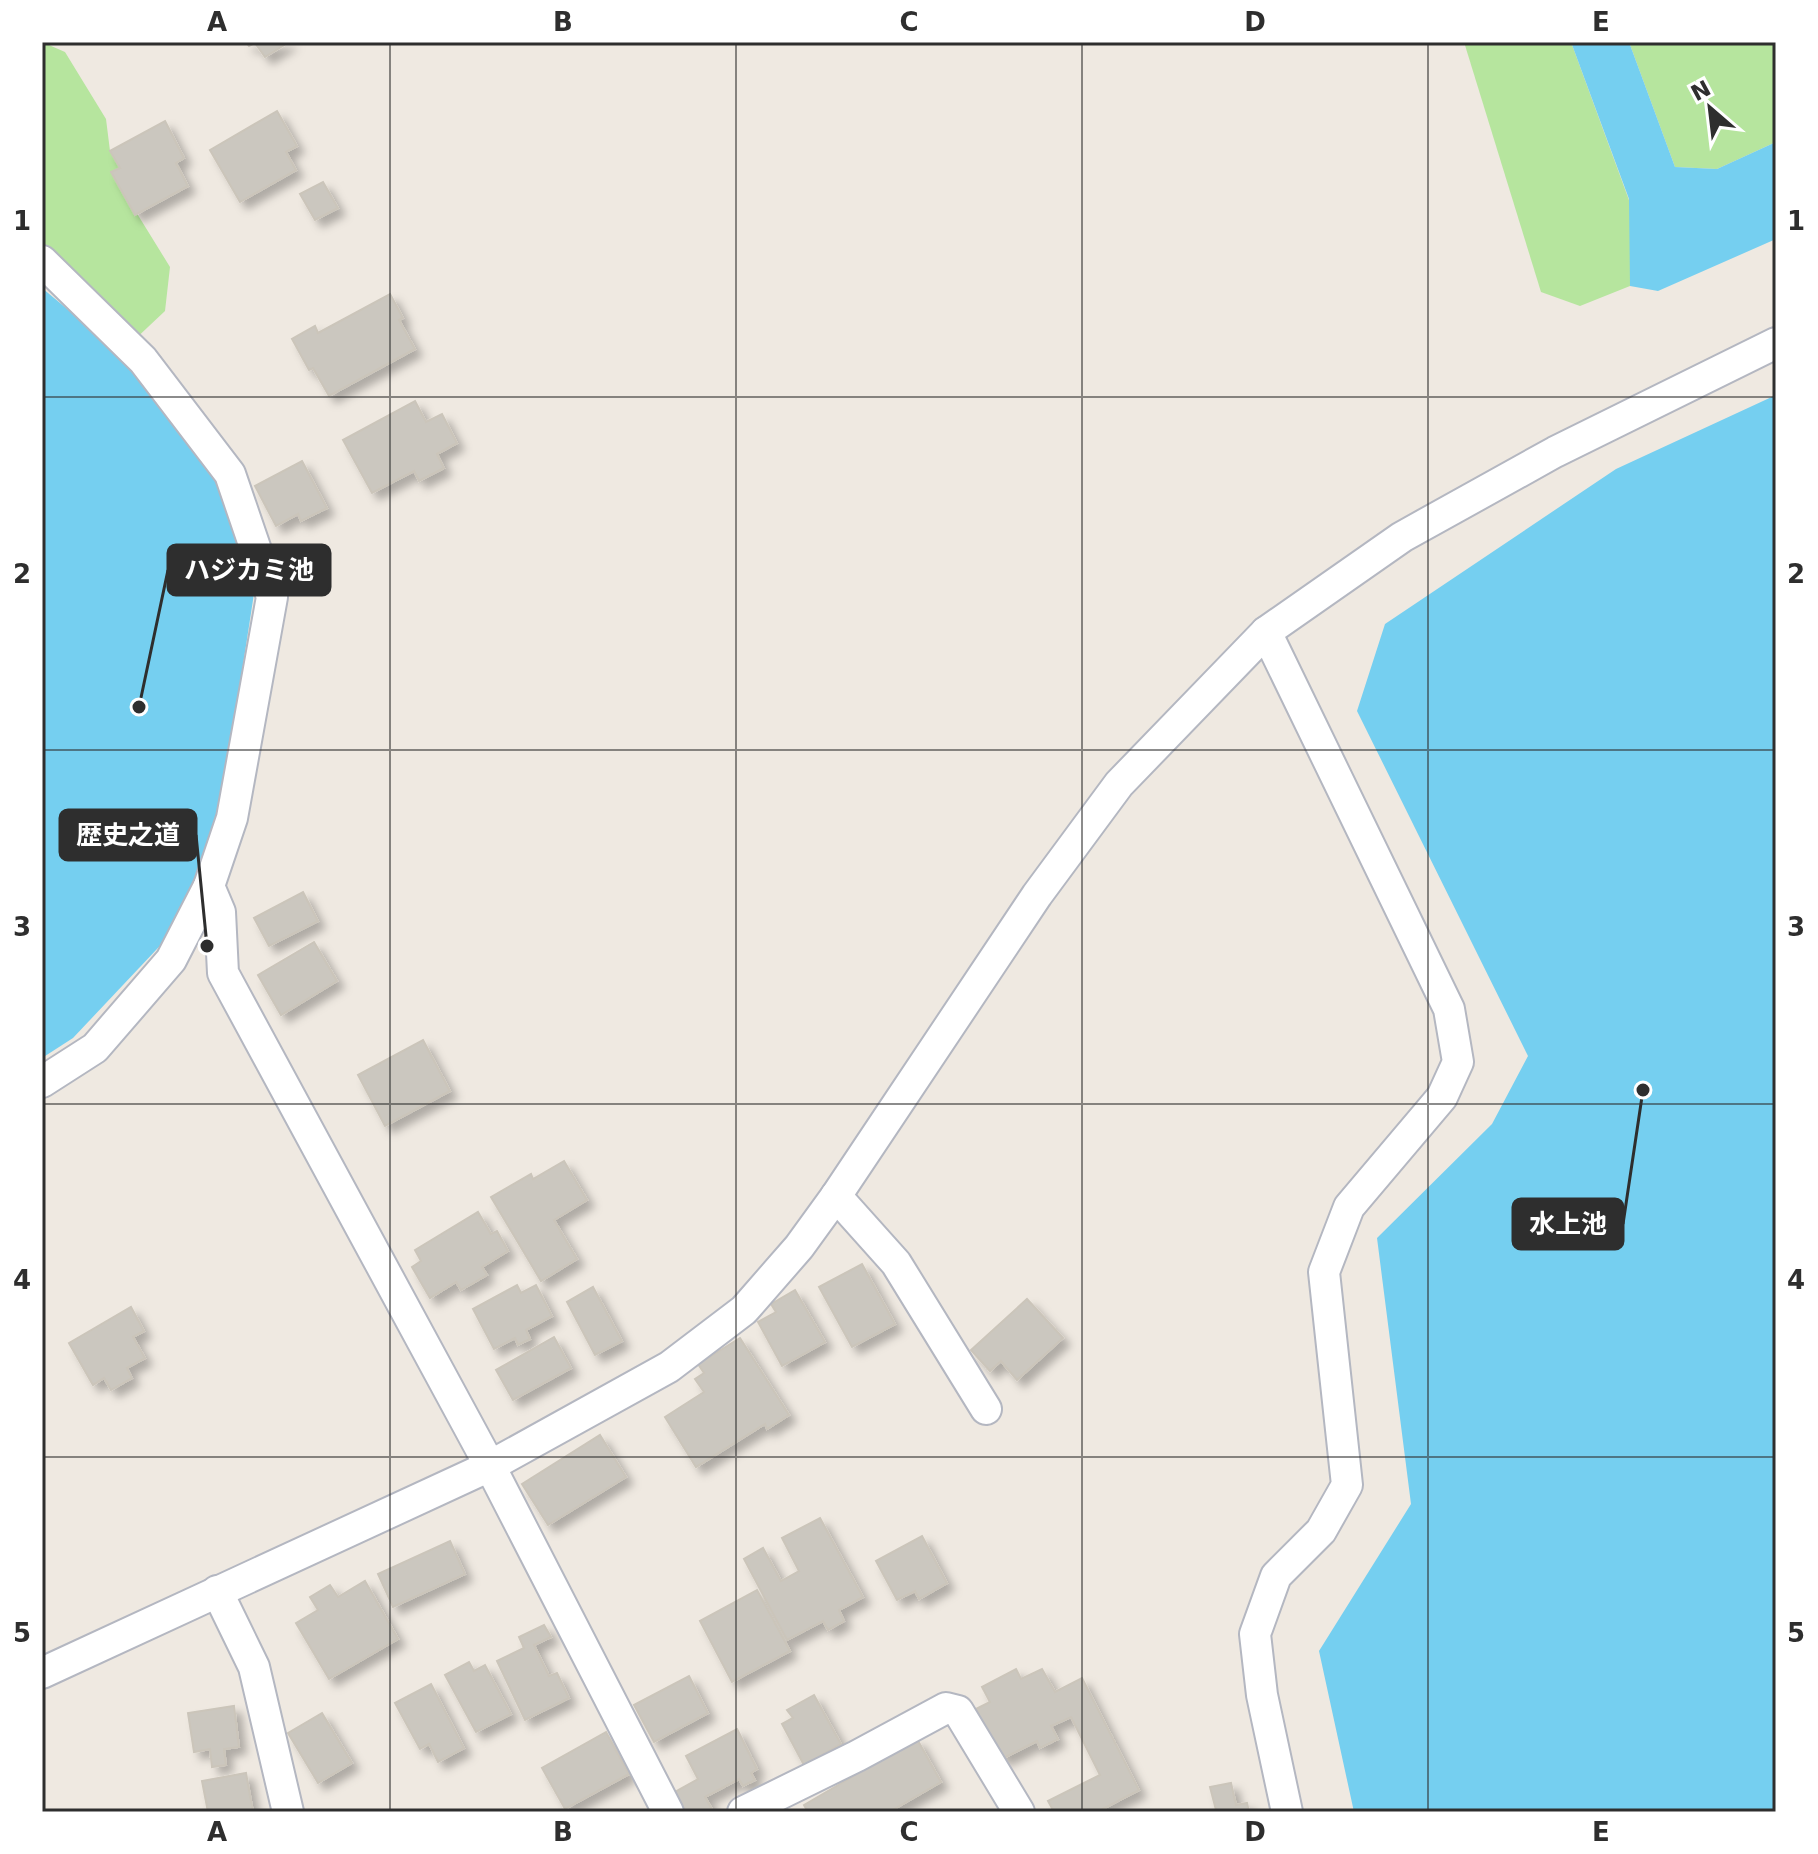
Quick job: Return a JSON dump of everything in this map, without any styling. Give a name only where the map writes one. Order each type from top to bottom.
[{"type":"street","points":[[42,261],[143,360],[230,474],[272,597],[232,818],[209,886],[171,960],[95,1048],[42,1082]]},
{"type":"street","points":[[42,1673],[490,1466],[669,1367],[744,1310],[799,1247],[836,1196],[1037,895],[1119,784],[1266,632],[1402,537],[1555,452],[1776,343]]},
{"type":"street","points":[[1266,632],[1449,1009],[1458,1062],[1442,1097],[1349,1207],[1324,1272],[1347,1485],[1321,1531],[1276,1576],[1255,1634],[1262,1695],[1287,1812]]},
{"type":"street","points":[[209,886],[220,912],[223,973],[490,1466],[668,1812]]},
{"type":"street","points":[[171,960],[223,973]]},
{"type":"street","points":[[836,1196],[896,1263],[986,1409]]},
{"type":"street","points":[[217,1591],[254,1667],[288,1812]]},
{"type":"street","points":[[743,1812],[946,1708],[958,1711],[1019,1812]]},
{"type":"green space","points":[[42,42],[65,52],[106,119],[110,151],[120,168],[112,173],[170,267],[165,311],[131,343],[42,273]]},
{"type":"green space","points":[[1464,42],[1571,42],[1633,211],[1630,286],[1580,306],[1541,292]]},
{"type":"green space","points":[[1629,42],[1776,42],[1776,142],[1717,169],[1675,167]]},
{"type":"water","points":[[1571,42],[1629,42],[1675,167],[1717,169],[1776,142],[1776,239],[1658,291],[1630,286],[1629,199]]},
{"type":"water","points":[[42,288],[125,357],[215,476],[255,587],[218,828],[173,932],[73,1038],[42,1058]]},
{"type":"water","points":[[1776,395],[1776,1812],[1354,1812],[1319,1651],[1411,1504],[1377,1238],[1492,1124],[1528,1056],[1357,711],[1385,624],[1616,469]]},
{"type":"building","points":[[246,42],[289,42],[265,57],[255,43],[249,46]]},
{"type":"building","points":[[277,111],[297,146],[286,152],[296,170],[240,202],[210,150]]},
{"type":"building","points":[[165,121],[184,158],[176,163],[188,186],[135,215],[111,172],[120,168],[110,151]]},
{"type":"building","points":[[323,182],[338,208],[315,220],[300,194]]},
{"type":"building","points":[[390,294],[403,318],[399,320],[415,349],[329,396],[313,368],[309,370],[292,339],[315,326],[318,333]]},
{"type":"building","points":[[415,401],[426,422],[442,414],[457,443],[437,454],[444,468],[419,481],[414,471],[372,493],[343,440]]},
{"type":"building","points":[[302,461],[327,508],[301,521],[298,514],[276,526],[255,486]]},
{"type":"building","points":[[303,892],[318,921],[269,946],[254,918]]},
{"type":"building","points":[[314,942],[337,981],[281,1015],[258,975]]},
{"type":"building","points":[[423,1040],[450,1091],[385,1126],[358,1075]]},
{"type":"building","points":[[564,1161],[587,1200],[554,1220],[577,1259],[541,1281],[491,1197],[531,1174],[533,1179]]},
{"type":"building","points":[[478,1212],[491,1234],[497,1231],[508,1251],[482,1267],[487,1275],[461,1290],[456,1282],[430,1298],[412,1267],[421,1261],[415,1250]]},
{"type":"building","points":[[862,1264],[895,1324],[852,1347],[819,1287]]},
{"type":"building","points":[[517,1285],[521,1293],[536,1285],[552,1316],[526,1330],[530,1339],[518,1345],[515,1338],[494,1349],[473,1309]]},
{"type":"building","points":[[593,1287],[622,1341],[595,1355],[567,1302]]},
{"type":"building","points":[[795,1290],[825,1342],[782,1366],[758,1322],[776,1312],[771,1304]]},
{"type":"building","points":[[1027,1299],[1063,1338],[1017,1380],[1001,1361],[990,1371],[971,1350]]},
{"type":"building","points":[[131,1307],[144,1331],[133,1337],[145,1358],[127,1368],[132,1378],[111,1390],[104,1378],[93,1385],[69,1343]]},
{"type":"building","points":[[554,1337],[571,1368],[513,1400],[496,1370]]},
{"type":"building","points":[[740,1338],[789,1415],[767,1429],[765,1424],[696,1467],[665,1417],[704,1392],[695,1379],[704,1373],[698,1364]]},
{"type":"building","points":[[600,1435],[626,1477],[548,1525],[522,1484]]},
{"type":"building","points":[[820,1518],[863,1597],[839,1610],[844,1621],[828,1630],[823,1621],[787,1640],[744,1559],[763,1548],[781,1581],[799,1571],[782,1538]]},
{"type":"building","points":[[922,1536],[947,1583],[919,1599],[915,1591],[897,1600],[876,1561]]},
{"type":"building","points":[[450,1541],[465,1574],[393,1607],[378,1574]]},
{"type":"building","points":[[365,1581],[398,1639],[329,1679],[296,1623],[318,1610],[310,1597],[330,1585],[338,1597]]},
{"type":"building","points":[[757,1590],[790,1651],[732,1682],[700,1621]]},
{"type":"building","points":[[544,1625],[551,1637],[534,1645],[549,1676],[557,1673],[569,1698],[525,1720],[497,1661],[524,1648],[519,1637]]},
{"type":"building","points":[[469,1662],[474,1671],[485,1665],[511,1714],[476,1732],[445,1675]]},
{"type":"building","points":[[1016,1669],[1021,1679],[1042,1669],[1055,1692],[1082,1678],[1139,1790],[1097,1812],[1054,1812],[1048,1801],[1100,1775],[1071,1717],[1051,1726],[1058,1739],[1040,1748],[1037,1741],[1002,1759],[976,1709],[990,1702],[982,1687]]},
{"type":"building","points":[[689,1676],[708,1713],[654,1742],[634,1705]]},
{"type":"building","points":[[431,1684],[464,1748],[438,1762],[429,1744],[420,1749],[395,1703]]},
{"type":"building","points":[[814,1695],[841,1744],[804,1765],[782,1724],[793,1718],[787,1710]]},
{"type":"building","points":[[234,1706],[239,1747],[224,1749],[226,1765],[212,1767],[210,1749],[194,1752],[188,1713]]},
{"type":"building","points":[[322,1713],[352,1763],[318,1783],[288,1733]]},
{"type":"building","points":[[737,1729],[757,1769],[751,1773],[755,1780],[743,1786],[739,1779],[705,1797],[713,1811],[685,1812],[675,1792],[698,1779],[686,1756]]},
{"type":"building","points":[[606,1732],[629,1774],[565,1809],[542,1768]]},
{"type":"building","points":[[917,1739],[941,1782],[889,1812],[808,1812],[804,1805]]},
{"type":"building","points":[[246,1773],[253,1812],[208,1812],[202,1781]]},
{"type":"building","points":[[1231,1783],[1236,1805],[1247,1803],[1249,1812],[1206,1812],[1216,1810],[1210,1787]]},
{"type":"place","name":"ハジカミ池","points":[[139,707]]},
{"type":"place","name":"歴史之道","points":[[207,946]]},
{"type":"place","name":"水上池","points":[[1643,1090]]}]
